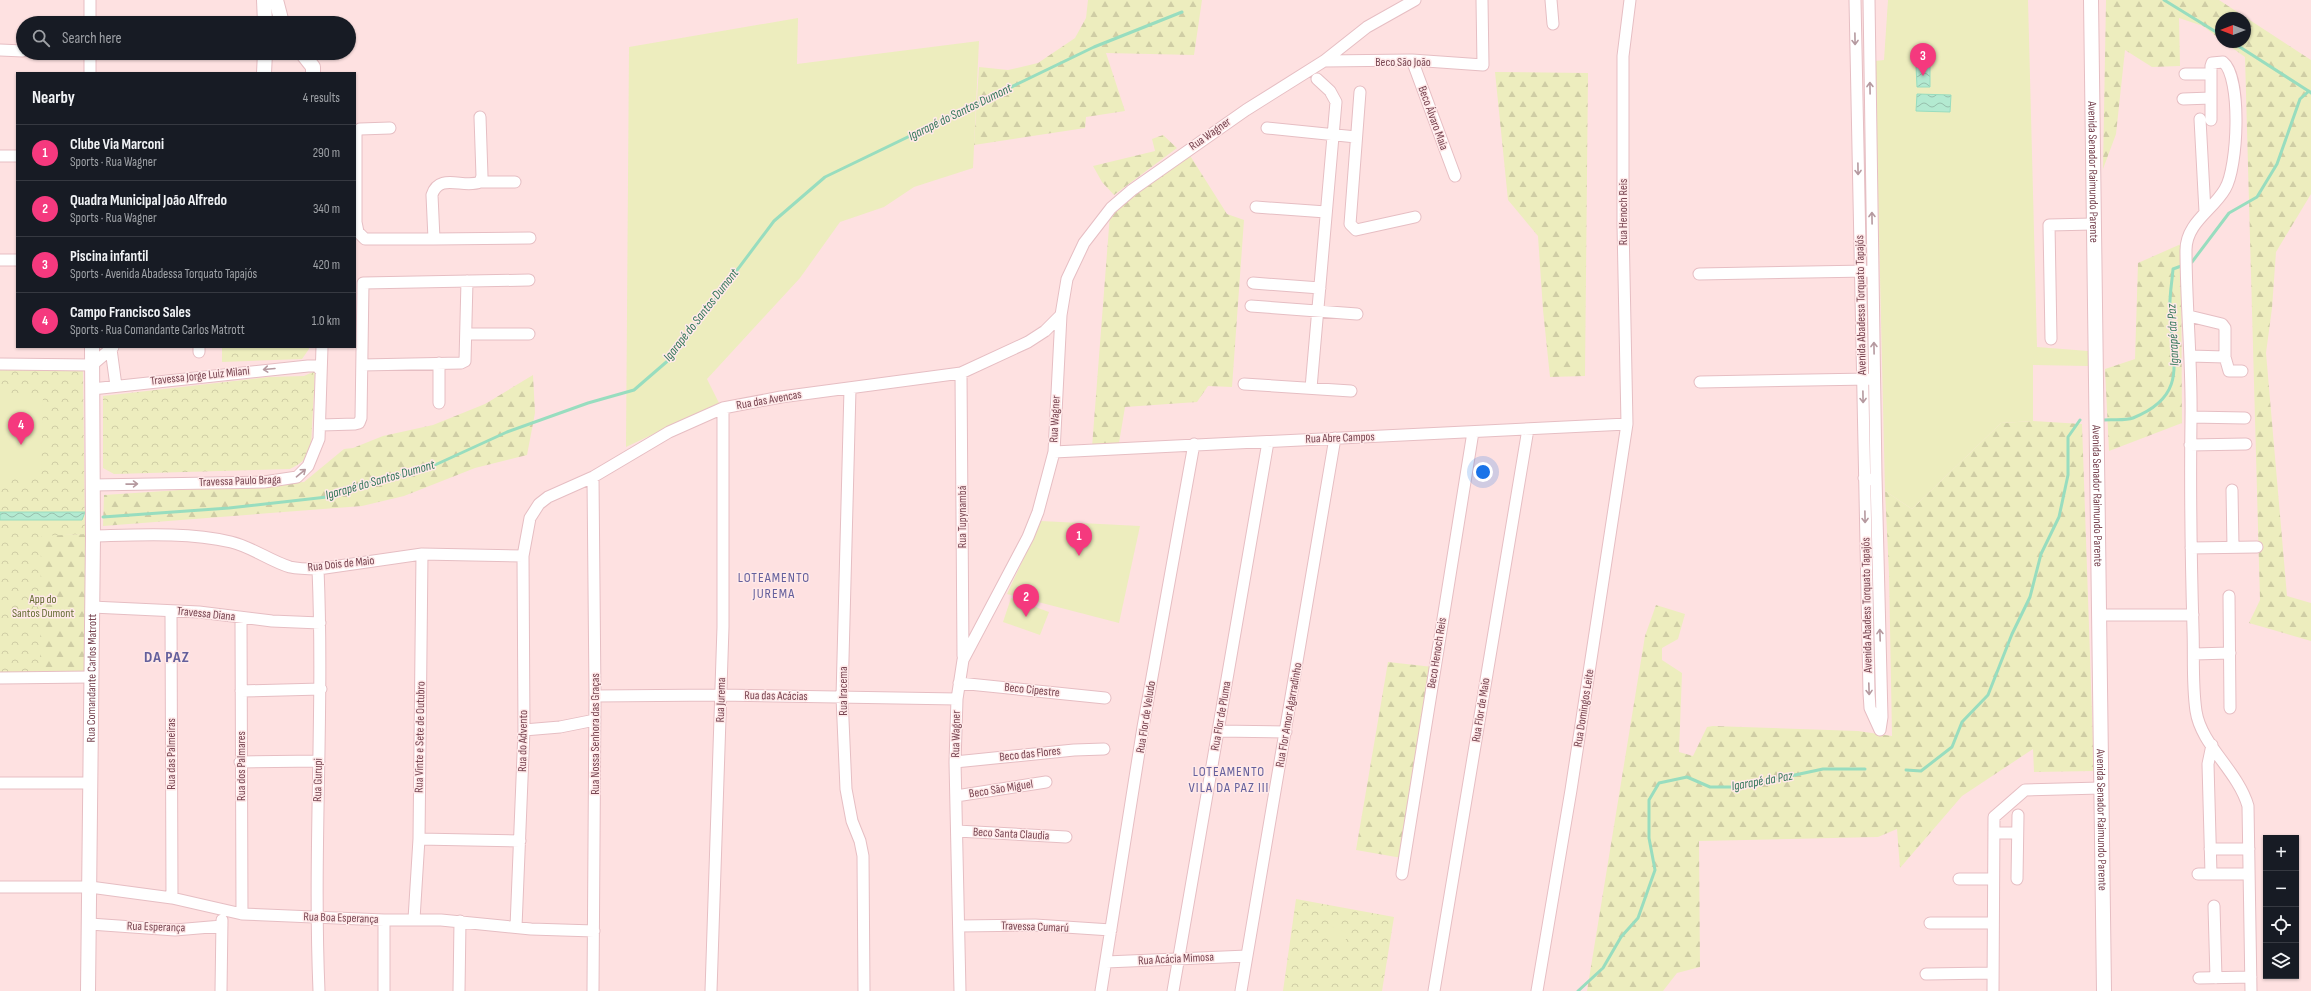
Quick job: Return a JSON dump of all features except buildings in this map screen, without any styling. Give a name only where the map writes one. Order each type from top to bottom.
[{"type":"street","points":[[90,0],[90,16]]},
{"type":"street","points":[[264,0],[265,16]]},
{"type":"street","points":[[276,0],[280,16]]},
{"type":"street","name":"Rua Wagner","points":[[960,991],[955,762],[957,698],[959,683],[963,660],[1028,537],[1038,512],[1054,452],[1060,315],[1067,279],[1084,243],[1111,208],[1202,139],[1324,61],[1367,27],[1415,0]]},
{"type":"street","name":"Beco São João","points":[[1324,61],[1412,60],[1483,65],[1482,0]]},
{"type":"street","points":[[1551,0],[1553,24]]},
{"type":"street","name":"Rua Henoch Reis","points":[[1627,424],[1623,225],[1624,56],[1630,0]]},
{"type":"street","name":"Avenida Senador Raimundo Parente","points":[[2091,0],[2104,991]]},
{"type":"street","name":"Avenida Abadessa Torquato Tapajós","points":[[1864,478],[1855,1],[1869,1],[1874,378],[1882,717],[1880,730]]},
{"type":"street","points":[[0,50],[16,50]]},
{"type":"street","points":[[90,60],[90,72]]},
{"type":"street","points":[[264,72],[265,60]]},
{"type":"street","points":[[307,60],[314,71]]},
{"type":"street","name":"Beco Álvaro Maia","points":[[1412,60],[1455,176]]},
{"type":"street","points":[[2205,212],[2206,120],[2211,98],[2212,62],[2216,61],[2223,62],[2228,66],[2231,73],[2236,114],[2236,157],[2226,188],[2205,212],[2189,234],[2186,242],[2190,356],[2191,548],[2196,712],[2201,726],[2212,745],[2244,793],[2248,806],[2251,991]]},
{"type":"street","points":[[2185,74],[2211,74]]},
{"type":"street","points":[[1311,388],[1336,102],[1330,91],[1317,79]]},
{"type":"street","points":[[1360,92],[1350,224],[1352,228],[1356,230],[1415,216]]},
{"type":"street","points":[[2184,99],[2211,98]]},
{"type":"street","points":[[480,117],[480,182]]},
{"type":"street","points":[[1857,118],[1870,118]]},
{"type":"street","points":[[390,128],[360,129],[356,132],[356,222],[358,232],[366,239],[530,238]]},
{"type":"street","points":[[1266,128],[1356,136]]},
{"type":"street","points":[[0,156],[16,156]]},
{"type":"street","points":[[434,239],[432,194],[434,188],[439,184],[446,182],[515,182]]},
{"type":"street","points":[[1256,207],[1326,212]]},
{"type":"street","points":[[2051,340],[2049,225],[2094,224]]},
{"type":"street","points":[[0,260],[16,260]]},
{"type":"street","points":[[1699,274],[1873,271]]},
{"type":"street","points":[[321,425],[359,424],[361,418],[363,283],[529,280]]},
{"type":"street","points":[[362,364],[461,363],[465,361],[467,281]]},
{"type":"street","points":[[1253,283],[1320,288]]},
{"type":"street","points":[[1251,306],[1357,314]]},
{"type":"street","name":"Rua das Avencas","points":[[523,556],[530,518],[539,504],[548,497],[593,477],[669,432],[723,408],[781,396],[850,389],[961,373],[1028,342],[1045,331],[1060,315]]},
{"type":"street","points":[[2189,316],[2222,324],[2225,328],[2225,357],[2229,371],[2242,371]]},
{"type":"street","points":[[466,334],[529,334]]},
{"type":"street","name":"Rua Comandante Carlos Matrott","points":[[88,991],[90,924],[93,534],[92,348]]},
{"type":"street","points":[[0,364],[92,365],[112,348]]},
{"type":"street","points":[[112,348],[116,386]]},
{"type":"street","points":[[308,366],[318,357],[322,348]]},
{"type":"street","name":"Travessa Paulo Braga","points":[[93,492],[290,479],[303,473],[317,447],[321,425],[322,348]]},
{"type":"street","points":[[2190,356],[2225,357]]},
{"type":"street","points":[[439,363],[439,402]]},
{"type":"street","name":"Travessa Jorge Luiz Milani","points":[[92,389],[308,366],[317,366],[321,371]]},
{"type":"street","name":"Rua Tupynambá","points":[[961,373],[963,660]]},
{"type":"street","points":[[1700,382],[1874,378]]},
{"type":"street","points":[[1244,384],[1351,391]]},
{"type":"street","name":"Rua Iracema","points":[[850,389],[842,697],[846,790],[852,820],[860,841],[863,856],[864,991]]},
{"type":"street","name":"Rua Jurema","points":[[710,991],[723,627],[723,408]]},
{"type":"street","points":[[2191,417],[2245,418]]},
{"type":"street","name":"Rua Abre Campos","points":[[1054,452],[1627,424]]},
{"type":"street","name":"Rua Domingos Leite","points":[[1537,991],[1572,790],[1627,424]]},
{"type":"street","name":"Rua Flor de Maio","points":[[1434,991],[1528,429]]},
{"type":"street","name":"Beco Henoch Reis","points":[[1402,874],[1473,432]]},
{"type":"street","name":"Rua Flor Amor Agarradinho","points":[[1241,991],[1335,438]]},
{"type":"street","name":"Rua Flor de Pluma","points":[[1173,991],[1268,442]]},
{"type":"street","name":"Rua Flor de Veludo","points":[[1101,991],[1143,727],[1194,444]]},
{"type":"street","points":[[2190,445],[2246,444]]},
{"type":"street","points":[[1864,478],[1872,480],[1876,476]]},
{"type":"street","name":"Rua Nossa Senhora das Graças","points":[[593,477],[595,696],[593,991]]},
{"type":"street","name":"Avenida Abadess Torquato Tapajós","points":[[1864,478],[1869,693],[1870,708],[1880,730]]},
{"type":"street","points":[[2232,490],[2233,547]]},
{"type":"street","name":"Rua Dois de Maio","points":[[93,534],[195,537],[231,542],[258,551],[290,566],[318,569],[422,554],[523,556]]},
{"type":"street","points":[[2191,548],[2257,547]]},
{"type":"street","name":"Rua Vinte e Sete de Outubro","points":[[414,919],[419,839],[422,554]]},
{"type":"street","name":"Rua do Advento","points":[[516,927],[524,730],[523,556]]},
{"type":"street","name":"Rua Gurupi","points":[[318,569],[322,690],[316,917],[319,991]]},
{"type":"street","points":[[2230,596],[2230,708]]},
{"type":"street","name":"Travessa Diana","points":[[92,607],[222,614],[241,618],[320,623]]},
{"type":"street","name":"Rua das Palmeiras","points":[[171,611],[172,898]]},
{"type":"street","points":[[2099,616],[2193,614]]},
{"type":"street","name":"Rua dos Palmares","points":[[241,618],[240,762],[242,914]]},
{"type":"street","points":[[2194,654],[2230,653]]},
{"type":"street","points":[[0,678],[91,677]]},
{"type":"street","name":"Beco Cipestre","points":[[959,683],[1105,698]]},
{"type":"street","points":[[241,691],[322,690]]},
{"type":"street","name":"Rua das Acácias","points":[[595,696],[721,695],[957,698]]},
{"type":"street","points":[[524,730],[560,727],[595,720]]},
{"type":"street","points":[[1218,731],[1286,732]]},
{"type":"street","points":[[2211,874],[2208,764],[2212,745]]},
{"type":"street","name":"Beco das Flores","points":[[955,762],[1074,750],[1104,749]]},
{"type":"street","points":[[240,762],[319,761]]},
{"type":"street","name":"Beco São Miguel","points":[[956,796],[1046,782]]},
{"type":"street","points":[[0,783],[90,783]]},
{"type":"street","points":[[1993,991],[1994,817],[2025,790],[2101,788]]},
{"type":"street","points":[[2017,879],[2018,815]]},
{"type":"street","name":"Beco Santa Claudia","points":[[957,831],[1066,837]]},
{"type":"street","points":[[1994,833],[2018,832]]},
{"type":"street","points":[[419,839],[520,841]]},
{"type":"street","points":[[2210,849],[2248,849]]},
{"type":"street","points":[[2198,874],[2249,874]]},
{"type":"street","points":[[1959,879],[1993,879]]},
{"type":"street","name":"Rua Boa Esperança","points":[[0,888],[90,887],[172,898],[242,914],[384,920],[414,919],[460,921],[516,927],[594,931]]},
{"type":"street","points":[[2214,906],[2216,978]]},
{"type":"street","points":[[221,991],[222,910]]},
{"type":"street","points":[[384,920],[384,991]]},
{"type":"street","points":[[459,991],[460,921]]},
{"type":"street","points":[[1930,924],[1993,922]]},
{"type":"street","name":"Rua Esperança","points":[[90,924],[175,930],[222,926]]},
{"type":"street","name":"Travessa Cumarú","points":[[959,926],[1035,925],[1111,930]]},
{"type":"street","name":"Rua Acácia Mimosa","points":[[1106,962],[1247,956]]},
{"type":"street","points":[[1926,974],[1993,973]]},
{"type":"street","points":[[2199,978],[2251,977]]},
{"type":"green space","points":[[1088,0],[1202,0],[1194,55],[1106,53],[1125,111],[1086,117],[1085,128],[974,145],[979,67],[1008,70],[1038,63],[1075,38],[1086,18]]},
{"type":"green space","points":[[1888,0],[2028,0],[2037,347],[2088,351],[2088,366],[2033,365],[2033,421],[2001,423],[1912,509],[1885,491],[1875,61],[1884,60]]},
{"type":"green space","points":[[2106,0],[2219,0],[2237,12],[2215,12],[2215,35],[2203,26],[2179,18],[2180,66],[2152,67],[2125,50],[2116,134],[2103,169]]},
{"type":"green space","points":[[798,18],[797,64],[979,41],[973,168],[914,187],[884,207],[840,222],[800,278],[707,379],[719,403],[626,447],[629,47]]},
{"type":"green space","points":[[2251,21],[2311,60],[2311,194],[2276,252],[2272,308],[2266,353],[2287,596],[2311,603],[2311,641],[2249,623],[2260,600],[2245,57],[2232,48],[2251,48]]},
{"type":"green space","points":[[1495,72],[1588,73],[1585,376],[1550,377],[1543,310],[1538,236],[1508,200]]},
{"type":"green space","points":[[1163,135],[1177,148],[1114,195],[1102,182],[1093,166],[1155,151],[1152,139]]},
{"type":"green space","points":[[1189,154],[1227,214],[1244,220],[1232,387],[1208,386],[1197,402],[1125,407],[1119,443],[1092,447],[1110,214],[1126,196]]},
{"type":"green space","points":[[2181,244],[2182,423],[2109,451],[2105,369],[2135,359],[2138,263]]},
{"type":"green space","points":[[222,348],[309,348],[302,359],[222,362]]},
{"type":"green space","points":[[0,369],[83,369],[85,534],[41,536],[40,676],[0,676]]},
{"type":"green space","points":[[315,371],[311,446],[304,460],[290,469],[114,474],[103,468],[103,396],[269,377],[304,376]]},
{"type":"green space","points":[[533,375],[535,413],[527,455],[475,468],[404,496],[362,506],[103,526],[104,495],[304,482],[344,449],[353,448],[383,436],[433,425],[485,404]]},
{"type":"green space","points":[[0,397],[43,397],[41,478],[0,478]]},
{"type":"green space","points":[[2033,421],[2082,424],[2094,771],[2034,772],[2033,749],[1962,796],[1900,868],[1897,829],[1878,837],[1699,841],[1700,967],[1677,973],[1663,991],[1587,991],[1645,636],[1656,605],[1685,614],[1678,639],[1662,648],[1662,660],[1682,673],[1679,752],[1693,756],[1707,727],[1713,726],[1858,731],[1892,736],[1889,573],[1885,491],[1912,509],[2001,423]]},
{"type":"green space","points":[[1041,521],[1140,526],[1119,623],[1007,594]]},
{"type":"green space","name":"App do Santos Dumont","points":[[85,534],[85,677],[0,675],[0,536]]},
{"type":"green space","points":[[1011,598],[1049,612],[1040,635],[1003,622]]},
{"type":"green space","points":[[1388,662],[1433,667],[1402,858],[1356,850]]},
{"type":"green space","points":[[1296,899],[1394,917],[1382,991],[1283,991]]},
{"type":"green space","points":[[1327,925],[1348,933],[1344,945],[1324,937]]},
{"type":"water","points":[[1916,66],[1930,66],[1930,87],[1917,87]]},
{"type":"water","points":[[1917,94],[1951,95],[1950,112],[1916,111]]},
{"type":"water","points":[[0,512],[85,512],[82,520],[0,520]]},
{"type":"waterway","points":[[2164,0],[2215,31]]},
{"type":"waterway","name":"Igarapé do Santos Dumont","points":[[103,517],[229,508],[327,497],[341,489],[424,470],[507,432],[588,403],[634,390],[671,358],[774,221],[825,177],[1094,47],[1182,12]]},
{"type":"waterway","points":[[2241,48],[2310,92]]},
{"type":"waterway","name":"Igarapé da Paz","points":[[2189,263],[2192,262],[2229,213],[2257,197],[2277,164],[2300,99],[2309,91],[2311,93]]},
{"type":"waterway","name":"Igarapé da Paz","points":[[2103,420],[2133,418],[2151,409],[2163,398],[2170,386],[2174,374],[2170,306],[2173,269],[2184,265]]},
{"type":"waterway","name":"Igarapé da Paz","points":[[1906,770],[1921,771],[1952,747],[1962,722],[1988,695],[2012,634],[2030,597],[2041,554],[2059,517],[2068,475],[2068,437],[2080,420]]},
{"type":"waterway","name":"Igarapé da Paz","points":[[1578,991],[1603,968],[1621,937],[1638,918],[1655,870],[1649,838],[1649,800],[1659,783],[1687,777],[1710,787],[1739,787],[1823,769],[1865,769]]},
{"type":"place","name":"Piscina infantil","points":[[1923,76]]},
{"type":"place","name":"Campo Francisco Sales","points":[[21,445]]},
{"type":"place","name":"Clube Via Marconi","points":[[1079,556]]},
{"type":"place","name":"Quadra Municipal João Alfredo","points":[[1026,617]]},
{"type":"district","name":"LOTEAMENTO JUREMA","points":[[774,586]]},
{"type":"district","name":"DA PAZ","points":[[167,657]]},
{"type":"district","name":"LOTEAMENTO VILA DA PAZ III","points":[[1229,780]]}]
